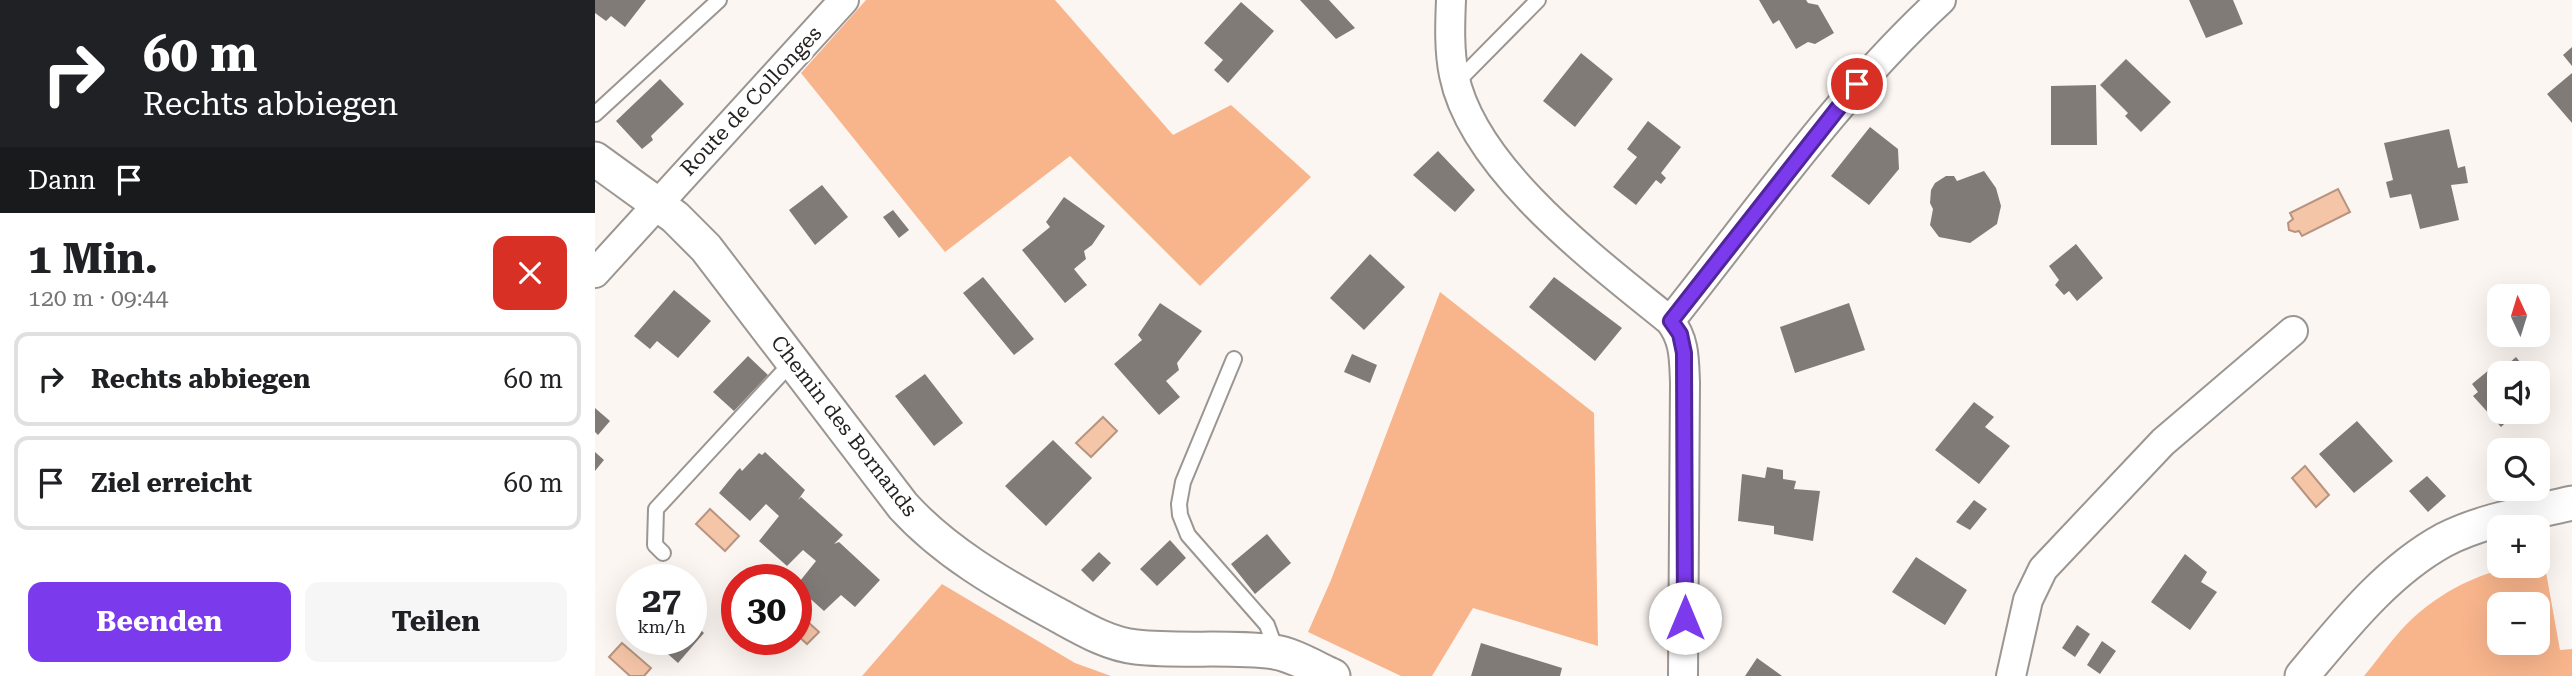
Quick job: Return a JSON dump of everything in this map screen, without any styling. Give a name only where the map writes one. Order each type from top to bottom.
[{"type":"street","name":"Route de Collonges","points":[[595,273],[844,0]]},
{"type":"street","points":[[1451,0],[1452,57],[1456,83],[1467,111],[1480,133],[1529,199],[1671,321],[1680,334],[1685,373],[1683,676]]},
{"type":"street","points":[[1671,321],[1857,84],[1898,40],[1941,0]]},
{"type":"street","name":"Chemin des Bornands","points":[[595,159],[657,203],[706,248],[903,506],[928,531],[970,564],[1111,642],[1159,649],[1277,652],[1333,676]]},
{"type":"street","points":[[2011,676],[2028,600],[2043,569],[2163,442],[2293,331]]},
{"type":"street","points":[[2302,676],[2365,605],[2431,548],[2495,521],[2572,503]]},
{"type":"lane","points":[[595,114],[719,0]]},
{"type":"lane","points":[[1456,83],[1538,0]]},
{"type":"lane","points":[[1234,359],[1183,482],[1179,504],[1188,535],[1266,625],[1277,652]]},
{"type":"lane","points":[[663,553],[655,545],[656,509],[793,361]]},
{"type":"shaded area","points":[[866,0],[1055,0],[1173,135],[1231,105],[1311,177],[1200,286],[1070,156],[945,252],[801,73]]},
{"type":"shaded area","points":[[2338,189],[2350,212],[2302,236],[2299,231],[2289,230],[2288,223],[2293,219],[2290,213]]},
{"type":"shaded area","points":[[1440,292],[1594,413],[1598,646],[1473,608],[1432,676],[1401,676],[1308,632],[1331,580]]},
{"type":"shaded area","points":[[1103,417],[1117,431],[1091,457],[1076,443]]},
{"type":"shaded area","points":[[2305,466],[2329,495],[2316,507],[2292,478]]},
{"type":"shaded area","points":[[710,509],[739,536],[725,551],[696,524]]},
{"type":"shaded area","points":[[2487,574],[2487,578],[2547,578],[2550,592],[2487,592],[2487,655],[2550,655],[2550,594],[2560,650],[2572,649],[2572,676],[2364,676],[2394,638],[2427,606],[2471,580]]},
{"type":"shaded area","points":[[942,584],[1075,663],[1111,676],[862,676]]},
{"type":"shaded area","points":[[812,626],[819,632],[812,639]]},
{"type":"shaded area","points":[[616,649],[616,655],[636,655],[651,668],[644,676],[630,676],[609,657]]},
{"type":"building","points":[[595,0],[646,0],[625,27],[611,16],[606,21],[595,13]]},
{"type":"building","points":[[1300,0],[1329,0],[1355,28],[1336,39]]},
{"type":"building","points":[[1759,0],[1806,0],[1818,5],[1834,33],[1815,44],[1808,42],[1796,49],[1779,20],[1773,24]]},
{"type":"building","points":[[2189,0],[2233,0],[2243,24],[2206,38]]},
{"type":"building","points":[[1241,2],[1274,31],[1228,83],[1214,70],[1223,60],[1204,43]]},
{"type":"building","points":[[2572,47],[2572,66],[2563,55]]},
{"type":"building","points":[[1581,53],[1613,79],[1575,127],[1543,101]]},
{"type":"building","points":[[2126,59],[2171,102],[2141,132],[2125,116],[2128,113],[2100,85]]},
{"type":"building","points":[[2572,73],[2572,123],[2547,94]]},
{"type":"building","points":[[660,79],[684,104],[651,136],[653,140],[642,149],[616,121]]},
{"type":"building","points":[[2096,85],[2097,145],[2051,145],[2051,86]]},
{"type":"building","points":[[1648,121],[1681,147],[1661,173],[1666,178],[1661,184],[1656,180],[1636,205],[1613,187],[1637,157],[1627,149]]},
{"type":"building","points":[[1870,127],[1898,149],[1899,169],[1869,205],[1831,176]]},
{"type":"building","points":[[2449,129],[2458,168],[2465,166],[2468,183],[2451,185],[2459,220],[2420,229],[2411,194],[2390,198],[2386,182],[2393,180],[2384,143]]},
{"type":"building","points":[[1438,151],[1475,190],[1455,212],[1413,175]]},
{"type":"building","points":[[1984,171],[1996,188],[2001,206],[1997,224],[1970,243],[1939,237],[1930,225],[1933,209],[1930,203],[1931,190],[1935,183],[1946,176],[1954,176],[1957,181]]},
{"type":"building","points":[[822,185],[848,217],[815,245],[789,210]]},
{"type":"building","points":[[1064,197],[1105,226],[1092,245],[1084,251],[1086,259],[1074,269],[1087,285],[1065,303],[1022,250],[1050,227],[1046,222]]},
{"type":"building","points":[[893,210],[909,230],[899,238],[883,217]]},
{"type":"building","points":[[2076,244],[2103,278],[2077,301],[2069,291],[2064,295],[2055,285],[2059,280],[2049,266]]},
{"type":"building","points":[[1370,254],[1405,287],[1364,330],[1330,298]]},
{"type":"building","points":[[983,277],[1034,339],[1014,355],[963,293]]},
{"type":"building","points":[[1554,277],[1622,328],[1595,361],[1529,307]]},
{"type":"building","points":[[674,290],[711,321],[678,358],[657,341],[650,349],[634,336]]},
{"type":"building","points":[[1160,303],[1202,331],[1177,363],[1179,370],[1166,381],[1180,397],[1159,415],[1114,364],[1142,340],[1138,335]]},
{"type":"building","points":[[1849,303],[1865,350],[1795,373],[1780,327]]},
{"type":"building","points":[[1352,354],[1377,365],[1370,383],[1344,372]]},
{"type":"building","points":[[748,356],[768,375],[734,411],[713,392]]},
{"type":"building","points":[[2487,372],[2487,412],[2473,396],[2478,392],[2472,384]]},
{"type":"building","points":[[925,374],[963,423],[934,446],[895,396]]},
{"type":"building","points":[[1974,402],[1994,417],[1985,427],[2010,446],[1979,484],[1935,450]]},
{"type":"building","points":[[595,408],[610,421],[598,435],[595,432]]},
{"type":"building","points":[[2357,421],[2393,461],[2354,493],[2319,454]]},
{"type":"building","points":[[1053,440],[1092,478],[1046,526],[1005,486]]},
{"type":"building","points":[[595,452],[604,460],[595,471]]},
{"type":"building","points":[[765,452],[805,490],[798,500],[801,497],[843,535],[834,544],[839,542],[880,580],[855,607],[841,595],[824,611],[812,600],[812,566],[816,561],[803,550],[789,564],[785,564],[759,541],[779,516],[766,504],[750,521],[719,493],[740,468],[742,471],[759,453],[762,455]]},
{"type":"building","points":[[1767,467],[1783,470],[1783,479],[1796,481],[1794,489],[1820,491],[1813,541],[1774,534],[1774,526],[1738,521],[1742,474],[1765,478]]},
{"type":"building","points":[[2427,476],[2446,496],[2428,512],[2409,491]]},
{"type":"building","points":[[1974,500],[1987,509],[1970,530],[1956,522]]},
{"type":"building","points":[[1267,534],[1291,563],[1255,594],[1231,564]]},
{"type":"building","points":[[1170,540],[1186,558],[1157,586],[1140,569]]},
{"type":"building","points":[[1099,552],[1111,563],[1093,582],[1081,570]]},
{"type":"building","points":[[2185,554],[2207,572],[2201,582],[2217,592],[2190,630],[2151,602]]},
{"type":"building","points":[[1916,557],[1967,590],[1945,625],[1892,592]]},
{"type":"building","points":[[2077,625],[2090,634],[2075,657],[2062,648]]},
{"type":"building","points":[[2102,641],[2116,651],[2100,674],[2087,665]]},
{"type":"building","points":[[1481,643],[1562,668],[1560,676],[1471,676]]},
{"type":"building","points":[[669,655],[685,655],[678,663]]},
{"type":"building","points":[[1757,658],[1778,673],[1782,676],[1745,676]]},
{"type":"route","points":[[1685,618],[1684,353],[1680,334],[1671,321],[1857,84]]}]
